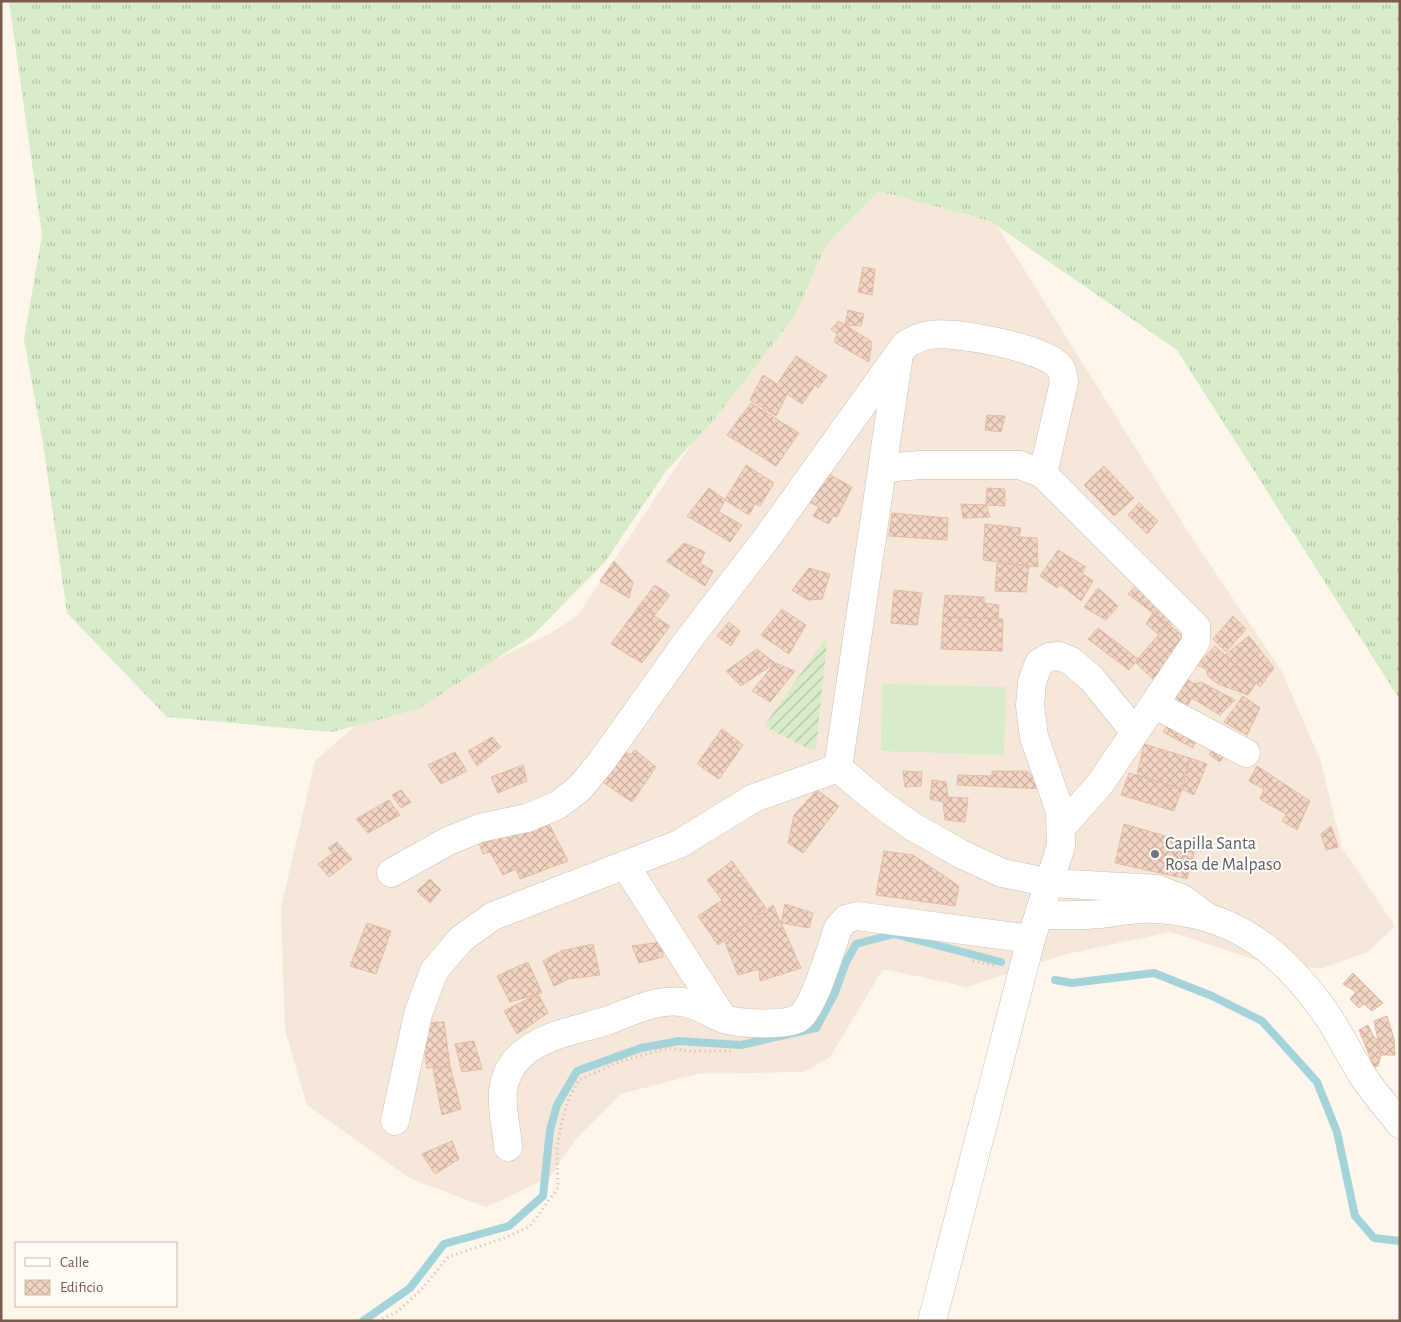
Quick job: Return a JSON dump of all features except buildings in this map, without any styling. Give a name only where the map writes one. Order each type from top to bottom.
[{"type":"street","points":[[391,873],[448,841],[480,828],[527,818],[558,805],[580,788],[602,761],[689,638],[766,539],[906,345],[917,338],[932,334],[1004,343],[1056,363],[1063,373],[1064,382],[1043,474]]},
{"type":"street","points":[[838,768],[899,357]]},
{"type":"street","points":[[883,468],[921,465],[1020,465],[1043,474],[1196,627],[1196,641],[1194,645],[1100,784],[1061,828]]},
{"type":"street","points":[[932,1321],[1035,927],[1061,846],[1060,811],[1034,737],[1030,706],[1032,682],[1039,663],[1059,656],[1071,661],[1092,679],[1135,732]]},
{"type":"street","points":[[1154,704],[1246,754]]},
{"type":"street","points":[[395,1121],[418,1014],[434,971],[462,940],[493,916],[679,844],[760,795],[838,768]]},
{"type":"street","points":[[838,768],[881,804],[912,826],[961,854],[1002,873],[1050,883],[1157,889],[1183,899],[1206,916]]},
{"type":"street","points":[[1052,785],[1100,784]]},
{"type":"street","points":[[625,865],[723,1018]]},
{"type":"street","points":[[508,1147],[503,1091],[508,1075],[517,1059],[549,1036],[602,1022],[653,1003],[685,1002],[737,1022],[789,1022],[805,1013],[838,928],[846,919],[857,916],[1035,927],[1079,916],[1155,908],[1206,916],[1232,926],[1258,940],[1281,958],[1323,1008],[1362,1075],[1400,1124]]},
{"type":"path","points":[[965,959],[1023,972]]},
{"type":"path","points":[[378,1321],[396,1312],[422,1289],[448,1257],[507,1237],[530,1226],[558,1188],[557,1148],[567,1106],[579,1080],[621,1061],[669,1048],[687,1051],[736,1051]]},
{"type":"shaded area","points":[[919,101],[1185,527],[1282,672],[1320,759],[1342,848],[1395,926],[1368,952],[1323,968],[1274,966],[1170,932],[1067,954],[967,987],[883,969],[830,1057],[804,1072],[697,1074],[621,1094],[576,1139],[550,1177],[486,1207],[411,1179],[307,1105],[285,1030],[281,908],[315,761],[372,711],[467,673],[549,634],[577,616]]},
{"type":"green space","points":[[9,1],[1400,1],[1400,700],[1177,350],[990,221],[879,191],[826,245],[794,317],[712,422],[666,471],[605,562],[532,636],[418,709],[332,732],[167,717],[67,613],[43,443],[24,339],[42,235]]},
{"type":"green space","points":[[825,639],[827,642],[816,746],[811,750],[764,726]]},
{"type":"green space","points":[[882,684],[1006,687],[1004,755],[881,751]]},
{"type":"waterway","points":[[363,1321],[410,1288],[444,1244],[509,1226],[543,1196],[550,1130],[557,1105],[577,1071],[641,1048],[679,1041],[741,1045],[816,1028],[835,993],[846,962],[856,944],[894,934],[1001,962]]},
{"type":"waterway","points":[[1055,980],[1072,983],[1154,973],[1212,996],[1262,1021],[1317,1082],[1337,1132],[1355,1216],[1374,1238],[1400,1241]]},
{"type":"place","name":"Capilla Santa Rosa de Malpaso","points":[[1155,854]]}]
